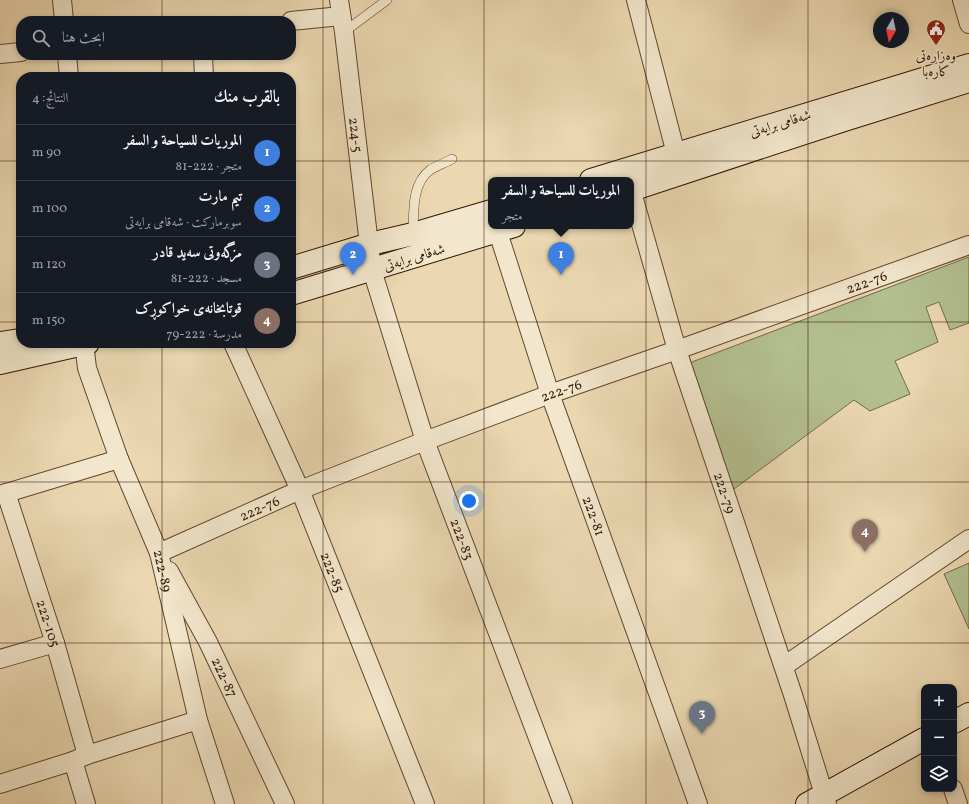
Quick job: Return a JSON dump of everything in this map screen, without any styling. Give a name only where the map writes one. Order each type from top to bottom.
[{"type":"main road","name":"شەقامی برایەتی","points":[[634,181],[676,154],[969,65]]},
{"type":"main road","name":"شەقامی برایەتی","points":[[634,183],[969,81]]},
{"type":"main road","name":"شەقامی برایەتی","points":[[296,266],[488,211]]},
{"type":"main road","name":"شەقامی برایەتی","points":[[296,293],[500,229]]},
{"type":"main road","points":[[0,343],[16,341]]},
{"type":"main road","points":[[0,363],[64,348]]},
{"type":"main road","points":[[957,720],[969,714]]},
{"type":"main road","points":[[820,801],[921,741]]},
{"type":"street","points":[[62,0],[64,16]]},
{"type":"street","points":[[636,0],[676,154]]},
{"type":"street","points":[[962,0],[969,24]]},
{"type":"street","points":[[296,20],[341,16]]},
{"type":"street","name":"224-5","points":[[341,16],[372,270]]},
{"type":"street","points":[[0,54],[16,52]]},
{"type":"street","points":[[67,60],[69,72]]},
{"type":"street","points":[[203,60],[204,72]]},
{"type":"street","name":"222-79","points":[[634,201],[677,350],[784,666],[820,801]]},
{"type":"street","name":"222-81","points":[[503,229],[550,394],[698,804]]},
{"type":"street","name":"222-76","points":[[159,553],[300,490],[425,441],[550,394],[969,245]]},
{"type":"street","name":"222-83","points":[[372,270],[425,441],[563,804]]},
{"type":"street","name":"222-89","points":[[85,348],[87,368],[119,459],[159,553],[198,720],[225,804]]},
{"type":"street","name":"222-85","points":[[235,348],[300,490],[425,804]]},
{"type":"street","points":[[3,494],[119,459]]},
{"type":"street","name":"222-105","points":[[3,494],[55,643],[80,758],[86,804]]},
{"type":"street","points":[[784,666],[969,539]]},
{"type":"street","name":"222-87","points":[[159,553],[208,642],[284,804]]},
{"type":"street","points":[[0,659],[55,643]]},
{"type":"street","points":[[0,784],[198,720]]},
{"type":"street","points":[[954,792],[958,804]]},
{"type":"lane","points":[[341,16],[387,0]]},
{"type":"lane","points":[[412,234],[415,193],[419,182],[429,171],[452,159]]},
{"type":"green space","points":[[969,257],[969,323],[950,330],[939,302],[926,307],[938,342],[895,361],[910,394],[870,411],[854,400],[734,489],[684,365]]},
{"type":"green space","points":[[969,563],[969,629],[944,574]]},
{"type":"place","name":"وەزارەتی کارەبا","points":[[936,46]]},
{"type":"place","name":"تيم مارت","points":[[353,275]]},
{"type":"place","name":"الموريات للسياحة و السفر","points":[[561,275]]},
{"type":"place","name":"قوتابخانەی خواکوڕک","points":[[865,552]]},
{"type":"place","name":"مزگەوتی سەید قادر","points":[[702,734]]}]
